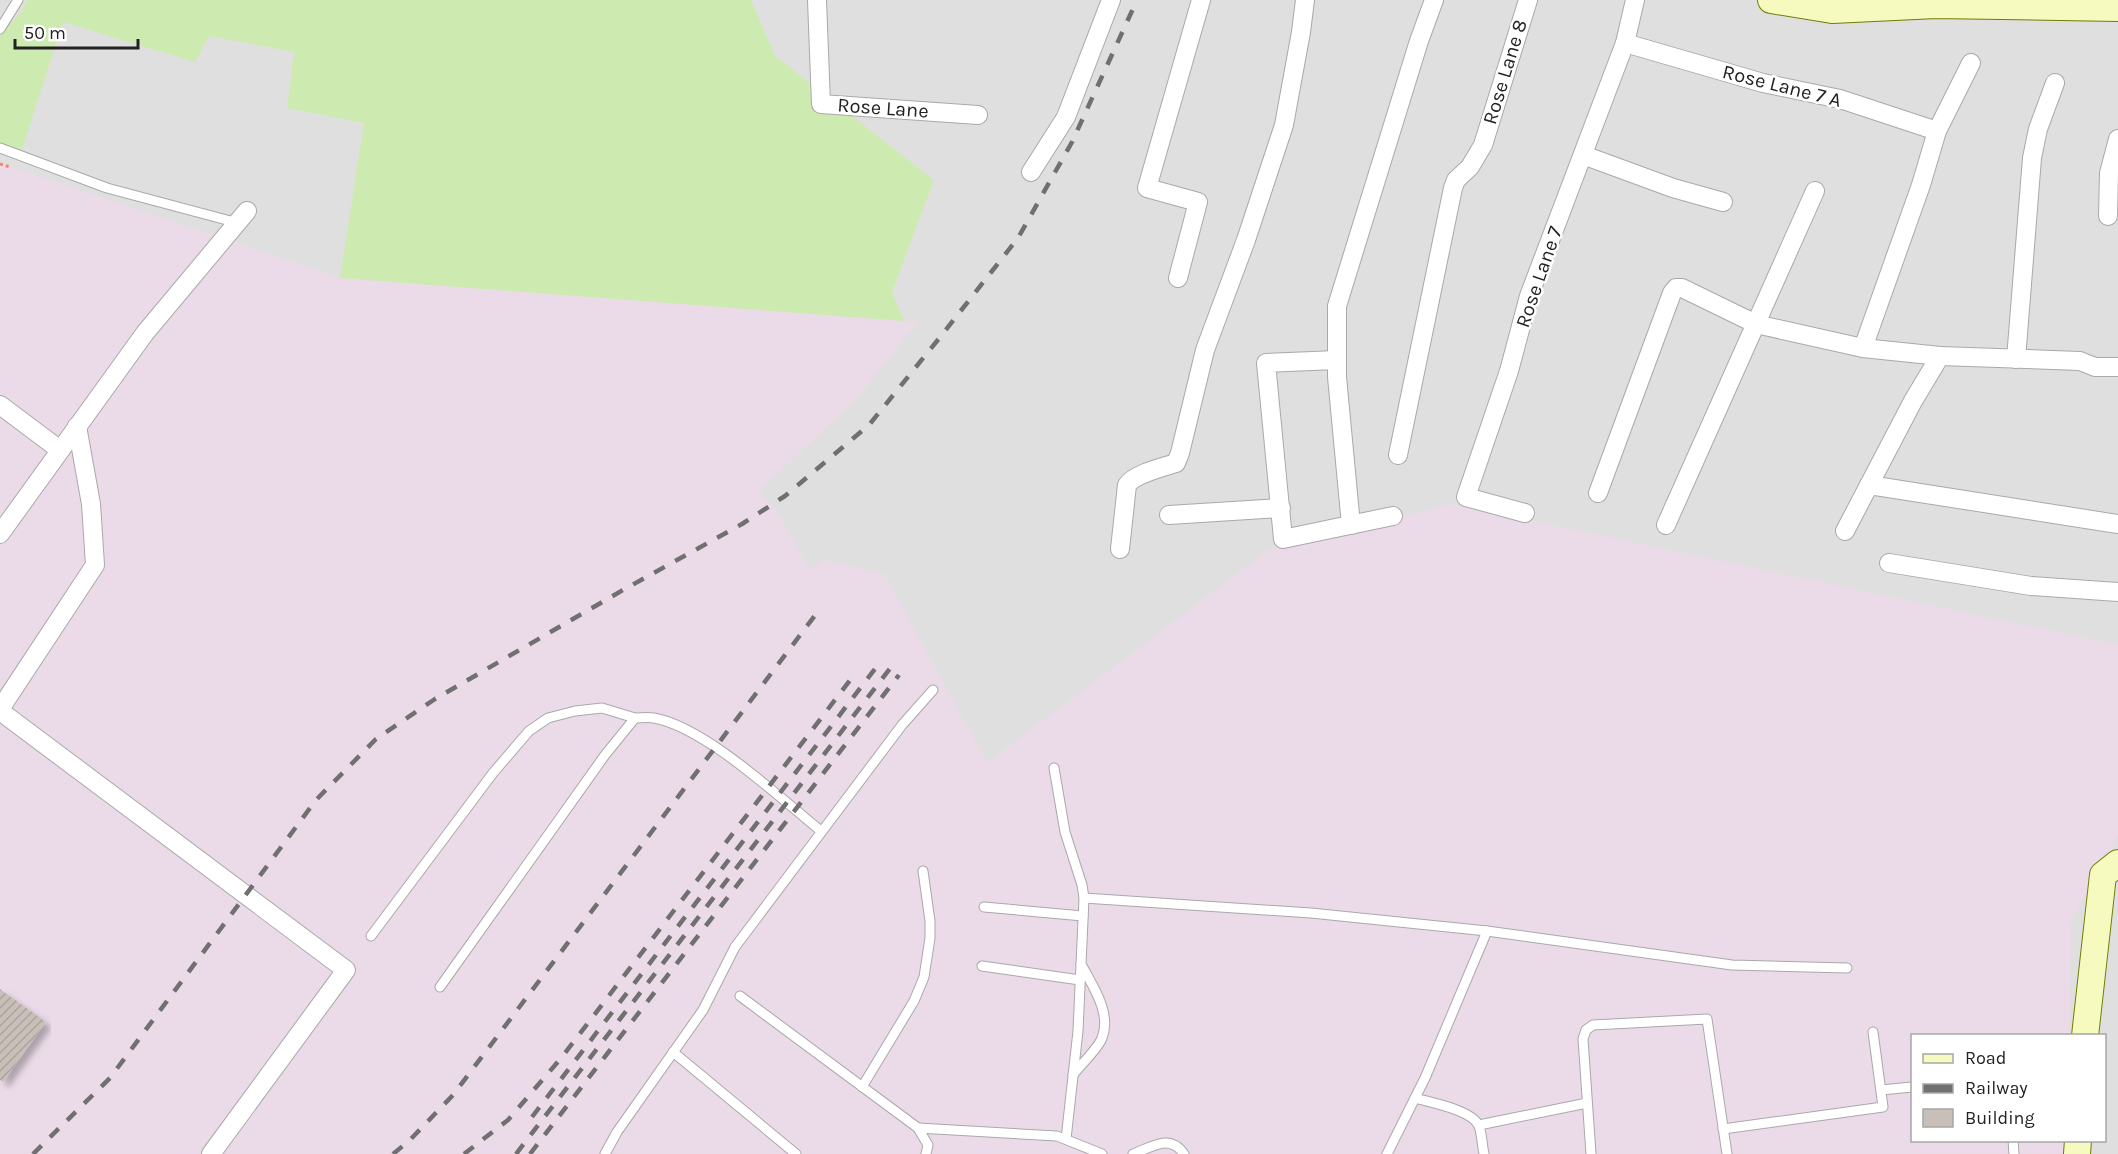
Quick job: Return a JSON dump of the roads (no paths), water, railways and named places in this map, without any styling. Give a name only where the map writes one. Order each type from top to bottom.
[{"type":"street","name":"Rose Lane","points":[[817,0],[821,104],[978,115]]},
{"type":"street","points":[[1031,172],[1066,117],[1111,0]]},
{"type":"street","points":[[1178,278],[1198,202],[1147,188],[1201,0]]},
{"type":"street","points":[[1120,549],[1127,485],[1140,476],[1176,463],[1180,453],[1205,350],[1246,240],[1284,125],[1305,0]]},
{"type":"street","points":[[1351,525],[1337,360],[1337,306],[1419,41],[1434,0]]},
{"type":"street","name":"Rose Lane 8","points":[[1398,455],[1453,188],[1456,180],[1470,167],[1483,145],[1528,0]]},
{"type":"street","name":"Rose Lane 7","points":[[1525,513],[1466,497],[1509,371],[1529,296],[1625,43],[1635,0]]},
{"type":"street","points":[[1771,0],[1832,10],[1936,4],[2118,8]]},
{"type":"street","name":"Rose Lane 7 A","points":[[1625,43],[1763,83],[1839,99],[1937,131]]},
{"type":"street","points":[[1863,348],[1921,185],[1937,131],[1971,63]]},
{"type":"street","points":[[2016,359],[2032,158],[2038,129],[2055,83]]},
{"type":"street","points":[[2108,216],[2109,172],[2118,139]]},
{"type":"street","points":[[1583,155],[1673,188],[1723,202]]},
{"type":"street","points":[[1666,525],[1815,191]]},
{"type":"street","points":[[0,534],[145,333],[243,217]]},
{"type":"street","points":[[1598,493],[1672,293],[1677,288],[1682,288],[1756,324],[1863,348],[1940,356],[2080,361],[2095,367],[2118,367]]},
{"type":"street","points":[[1845,531],[1913,401],[1940,356]]},
{"type":"street","points":[[1337,360],[1266,363],[1283,539],[1393,516]]},
{"type":"street","points":[[0,405],[60,450]]},
{"type":"street","points":[[77,426],[91,504],[94,565],[0,710],[346,970],[211,1154]]},
{"type":"street","points":[[1869,485],[2118,524]]},
{"type":"street","points":[[1169,515],[1281,508]]},
{"type":"street","points":[[1889,563],[2031,586],[2118,588]]},
{"type":"street","points":[[2085,1034],[2104,898],[2103,875],[2118,863]]},
{"type":"lane","points":[[0,29],[18,0]]},
{"type":"lane","points":[[0,148],[107,188],[243,217]]},
{"type":"lane","points":[[605,1154],[617,1131],[703,1010],[735,947],[902,725],[933,690]]},
{"type":"lane","points":[[370,936],[493,773],[529,731],[548,718],[575,711],[602,708],[635,718],[662,720],[689,731],[715,747],[821,831]]},
{"type":"lane","points":[[440,987],[604,755],[635,718]]},
{"type":"lane","points":[[1054,768],[1065,832],[1084,898],[1078,1031],[1066,1139]]},
{"type":"lane","points":[[862,1087],[914,1001],[924,976],[930,938],[930,921],[923,871]]},
{"type":"lane","points":[[1084,898],[1311,913],[1487,931],[1732,965],[1847,968]]},
{"type":"lane","points":[[984,907],[1083,916]]},
{"type":"lane","points":[[1387,1154],[1415,1098],[1487,931]]},
{"type":"lane","points":[[1073,1075],[1102,1039],[1104,1025],[1101,1003],[1081,964]]},
{"type":"lane","points":[[982,966],[1080,980]]},
{"type":"lane","points":[[740,996],[918,1128],[928,1145],[926,1154]]},
{"type":"lane","points":[[1591,1154],[1583,1039],[1586,1030],[1593,1025],[1707,1019],[1727,1154]]},
{"type":"lane","points":[[1723,1129],[1883,1107],[1873,1032]]},
{"type":"lane","points":[[673,1052],[796,1154]]},
{"type":"lane","points":[[1881,1090],[1911,1087]]},
{"type":"lane","points":[[1415,1098],[1464,1112],[1479,1125],[1484,1154]]},
{"type":"lane","points":[[1479,1125],[1587,1103]]},
{"type":"lane","points":[[918,1128],[1057,1136],[1102,1154]]},
{"type":"lane","points":[[1132,1154],[1165,1142],[1178,1146],[1184,1154]]},
{"type":"railway","points":[[33,1154],[110,1078],[316,800],[376,739],[435,699],[742,524],[785,496],[869,425],[1018,238],[1072,142],[1137,0]]},
{"type":"railway","points":[[393,1154],[410,1140],[453,1095],[816,614]]},
{"type":"railway","points":[[532,1117],[881,661]]},
{"type":"railway","points":[[516,1154],[892,666]]},
{"type":"railway","points":[[530,1154],[899,675]]},
{"type":"railway","points":[[464,1154],[508,1120],[562,1057],[851,679]]}]
